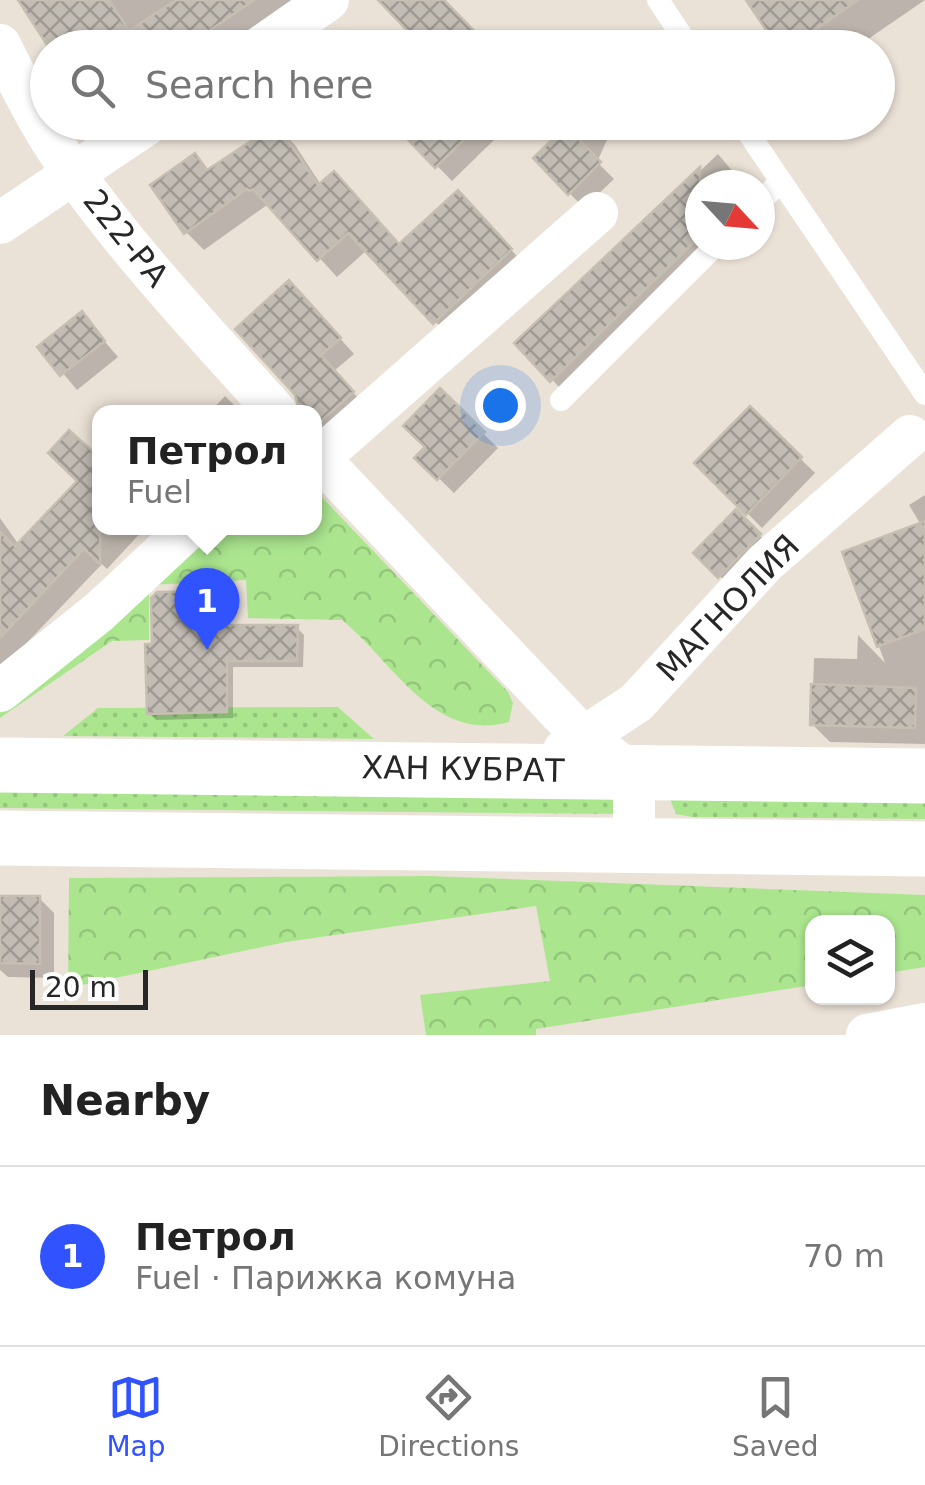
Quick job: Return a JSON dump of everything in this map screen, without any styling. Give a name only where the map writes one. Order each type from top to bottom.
[{"type":"street","points":[[285,30],[328,0]]},
{"type":"street","name":"222-РА","points":[[0,45],[30,104]]},
{"type":"street","name":"222-РА","points":[[53,140],[75,174],[181,307],[270,405]]},
{"type":"street","points":[[0,223],[124,140]]},
{"type":"street","points":[[322,452],[598,213]]},
{"type":"street","name":"МАГНОЛИЯ","points":[[537,769],[636,703],[766,563],[910,436]]},
{"type":"street","points":[[322,461],[583,737],[634,774],[634,845]]},
{"type":"street","points":[[0,691],[99,612],[182,535]]},
{"type":"street","name":"ХАН КУБРАТ","points":[[0,765],[925,776]]},
{"type":"street","points":[[0,838],[925,850]]},
{"type":"street","points":[[867,1035],[925,1024]]},
{"type":"lane","points":[[658,0],[678,30]]},
{"type":"lane","points":[[753,140],[925,394]]},
{"type":"lane","points":[[775,186],[780,181]]},
{"type":"lane","points":[[561,400],[701,260]]},
{"type":"green space","points":[[322,497],[508,692],[513,703],[509,722],[482,725],[458,721],[416,695],[342,620],[248,618],[246,580],[149,585],[149,640],[112,641],[0,718],[0,694],[190,535],[322,535]]},
{"type":"green space","points":[[338,707],[374,739],[63,736],[98,708]]},
{"type":"green space","points":[[0,784],[621,789],[623,814],[0,808]]},
{"type":"green space","points":[[925,790],[925,819],[692,817],[676,814],[670,799]]},
{"type":"green space","points":[[430,876],[925,895],[925,967],[895,972],[895,915],[805,915],[805,986],[536,1029],[536,1035],[426,1035],[420,995],[550,981],[536,906],[286,942],[68,988],[69,878]]},
{"type":"building","points":[[18,0],[109,0],[128,30],[37,30]]},
{"type":"building","points":[[176,0],[254,0],[210,30],[131,30]]},
{"type":"building","points":[[378,0],[444,0],[473,30],[407,30]]},
{"type":"building","points":[[746,0],[858,0],[815,30],[766,30]]},
{"type":"building","points":[[253,140],[288,140],[318,185],[334,171],[399,244],[458,190],[512,249],[433,324],[348,233],[317,261],[253,189],[247,189],[184,234],[150,185],[195,153],[207,170]]},
{"type":"building","points":[[408,140],[464,140],[435,168]]},
{"type":"building","points":[[552,140],[580,140],[601,162],[568,195],[533,158]]},
{"type":"building","points":[[685,181],[685,251],[550,382],[514,343]]},
{"type":"building","points":[[289,280],[341,338],[321,355],[354,392],[322,420],[322,405],[298,405],[295,395],[235,329]]},
{"type":"building","points":[[82,311],[105,341],[60,376],[37,347]]},
{"type":"building","points":[[440,388],[485,432],[437,480],[414,458],[425,447],[403,426]]},
{"type":"building","points":[[750,406],[802,457],[746,515],[694,463]]},
{"type":"building","points":[[69,430],[92,451],[92,535],[100,535],[100,564],[84,549],[0,638],[0,532],[15,546],[77,481],[48,453]]},
{"type":"building","points":[[736,509],[761,534],[718,578],[693,553]]},
{"type":"building","points":[[925,521],[925,629],[877,647],[842,552]]},
{"type":"building","points":[[218,591],[219,625],[298,625],[297,661],[227,661],[227,712],[147,714],[145,644],[152,644],[151,598],[157,592]]},
{"type":"building","points":[[811,684],[916,688],[915,728],[810,725]]},
{"type":"building","points":[[0,896],[40,896],[40,964],[0,963]]},
{"type":"place","name":"Петрол","points":[[207,650]]}]
